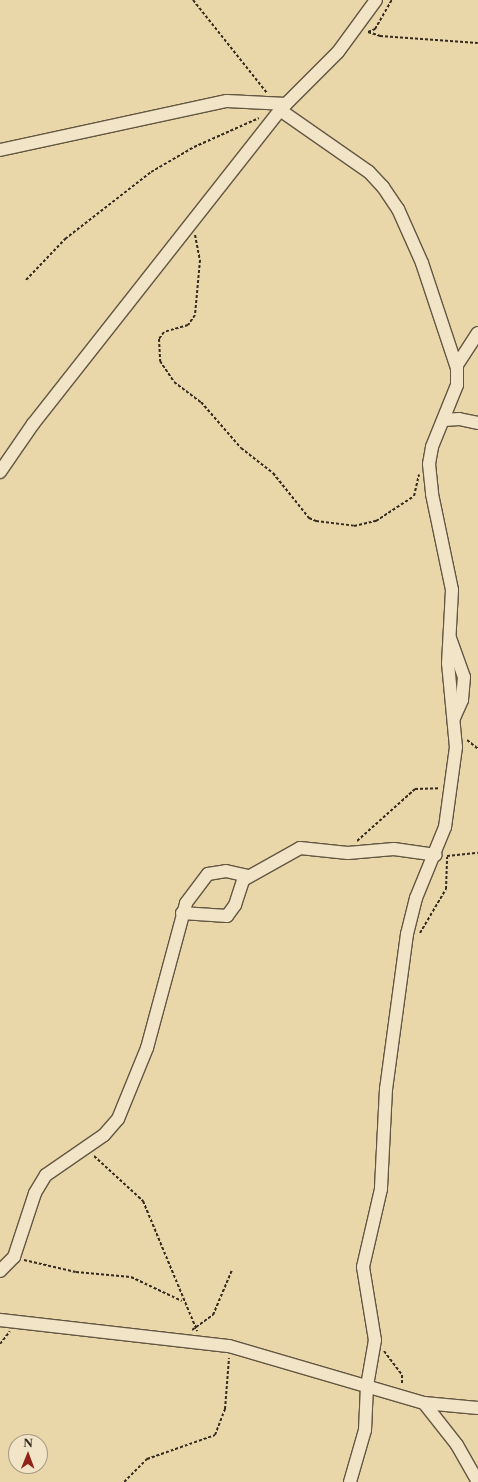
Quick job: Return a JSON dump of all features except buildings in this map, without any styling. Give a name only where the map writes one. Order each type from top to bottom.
[{"type":"street","points":[[0,472],[33,424],[192,224],[280,107],[338,52],[376,0]]},
{"type":"street","points":[[0,150],[227,101],[280,107],[369,172],[383,187],[398,209],[424,269],[457,365],[457,385],[432,447],[429,464],[432,494],[452,590],[449,678],[456,747],[451,788],[442,836],[441,856],[416,898],[406,946],[386,1089],[381,1189],[363,1266],[375,1340],[367,1386],[365,1430],[350,1482]]},
{"type":"street","points":[[457,365],[478,333]]},
{"type":"street","points":[[444,420],[458,419],[478,423]]},
{"type":"street","points":[[182,913],[227,916],[235,905],[243,880],[300,848],[344,852],[394,849],[441,856]]},
{"type":"street","points":[[0,1271],[14,1257],[40,1183],[52,1169],[113,1127],[130,1092],[147,1048],[182,913],[204,876],[226,871],[248,876]]},
{"type":"street","points":[[0,1320],[201,1341],[230,1346],[424,1403],[478,1408]]},
{"type":"street","points":[[424,1403],[457,1445],[478,1482]]},
{"type":"path","points":[[26,280],[65,239],[151,172],[280,107],[192,0]]},
{"type":"path","points":[[368,32],[380,36],[478,43]]},
{"type":"path","points":[[192,224],[200,260],[196,312],[188,325],[164,332],[159,339],[160,361],[174,382],[201,402],[241,448],[273,473],[309,518],[316,521],[354,526],[366,525],[387,516],[414,496],[420,472],[429,464]]},
{"type":"path","points":[[344,852],[383,816],[419,787],[451,788]]},
{"type":"path","points":[[406,946],[419,933],[443,896],[448,880],[441,856],[442,836]]},
{"type":"path","points":[[441,856],[478,853]]},
{"type":"path","points":[[83,1148],[143,1201],[162,1240],[183,1301],[201,1341]]},
{"type":"path","points":[[14,1257],[76,1272],[131,1277],[183,1301]]},
{"type":"path","points":[[180,1339],[213,1315],[232,1270]]},
{"type":"path","points":[[375,1340],[402,1375],[401,1396]]},
{"type":"path","points":[[124,1482],[147,1459],[215,1435],[225,1409],[230,1346]]}]
